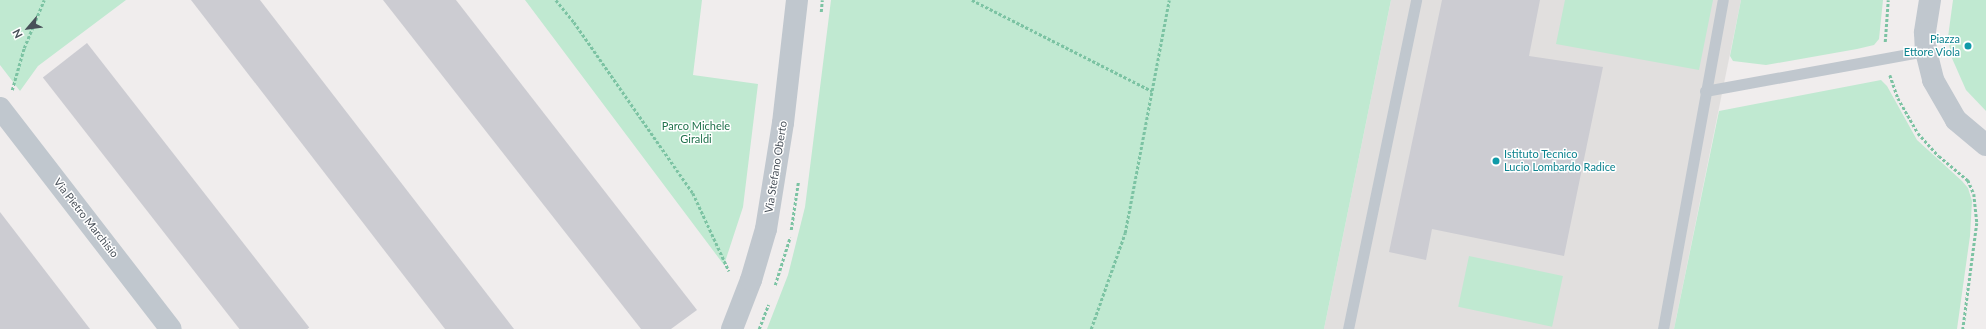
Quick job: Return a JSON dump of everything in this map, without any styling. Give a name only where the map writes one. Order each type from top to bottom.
[{"type":"street","name":"Via Stefano Oberto","points":[[732,329],[758,261],[771,200],[797,0]]},
{"type":"street","points":[[1930,0],[1926,27],[1926,51],[1932,80],[1946,107],[1966,130],[1986,145]]},
{"type":"street","name":"Via Pietro Marchisio","points":[[2,111],[171,329]]},
{"type":"lane","points":[[1348,329],[1416,0]]},
{"type":"lane","points":[[1664,329],[1722,0]]},
{"type":"lane","points":[[1705,92],[1888,60],[1926,51]]},
{"type":"path","points":[[2,111],[24,48],[44,0]]},
{"type":"path","points":[[556,0],[574,22],[693,193],[729,270],[742,305]]},
{"type":"path","points":[[972,0],[1152,91]]},
{"type":"path","points":[[1091,329],[1125,232],[1169,0]]},
{"type":"path","points":[[1886,49],[1884,25],[1888,0]]},
{"type":"path","points":[[1890,74],[1898,98],[1918,133],[1940,156],[1968,180],[1974,194],[1977,223],[1962,329]]},
{"type":"shaded area","points":[[1391,0],[1741,0],[1674,329],[1324,329]]},
{"type":"green space","points":[[0,0],[126,0],[38,66],[20,91],[0,65]]},
{"type":"green space","name":"Parco Michele Giraldi","points":[[525,0],[702,0],[693,75],[758,84],[743,207],[724,265]]},
{"type":"green space","points":[[831,0],[1391,0],[1324,329],[767,329],[788,275],[805,207]]},
{"type":"green space","points":[[1565,0],[1713,0],[1699,70],[1556,44]]},
{"type":"green space","points":[[1741,0],[1883,0],[1879,39],[1874,45],[1857,49],[1766,65],[1733,61],[1730,56]]},
{"type":"green space","name":"Piazza Ettore Viola","points":[[1953,0],[1986,0],[1986,111],[1966,90],[1951,56],[1948,37]]},
{"type":"green space","points":[[1881,80],[1887,86],[1917,140],[1962,181],[1968,188],[1972,201],[1970,236],[1957,329],[1674,329],[1719,111]]},
{"type":"green space","points":[[1469,256],[1563,276],[1552,327],[1458,307]]},
{"type":"building","points":[[191,0],[260,0],[514,329],[445,329]]},
{"type":"building","points":[[383,0],[456,0],[697,310],[671,329],[641,329]]},
{"type":"building","name":"Istituto Tecnico Lucio Lombardo Radice","points":[[1442,0],[1540,0],[1529,56],[1603,67],[1564,256],[1432,229],[1426,260],[1389,252]]},
{"type":"building","points":[[87,43],[309,327],[307,329],[239,329],[43,77]]},
{"type":"building","points":[[0,212],[90,329],[0,329]]},
{"type":"place","name":"Piazza Ettore Viola","points":[[1968,46]]},
{"type":"place","name":"Istituto Tecnico Lucio Lombardo Radice","points":[[1496,161]]}]
